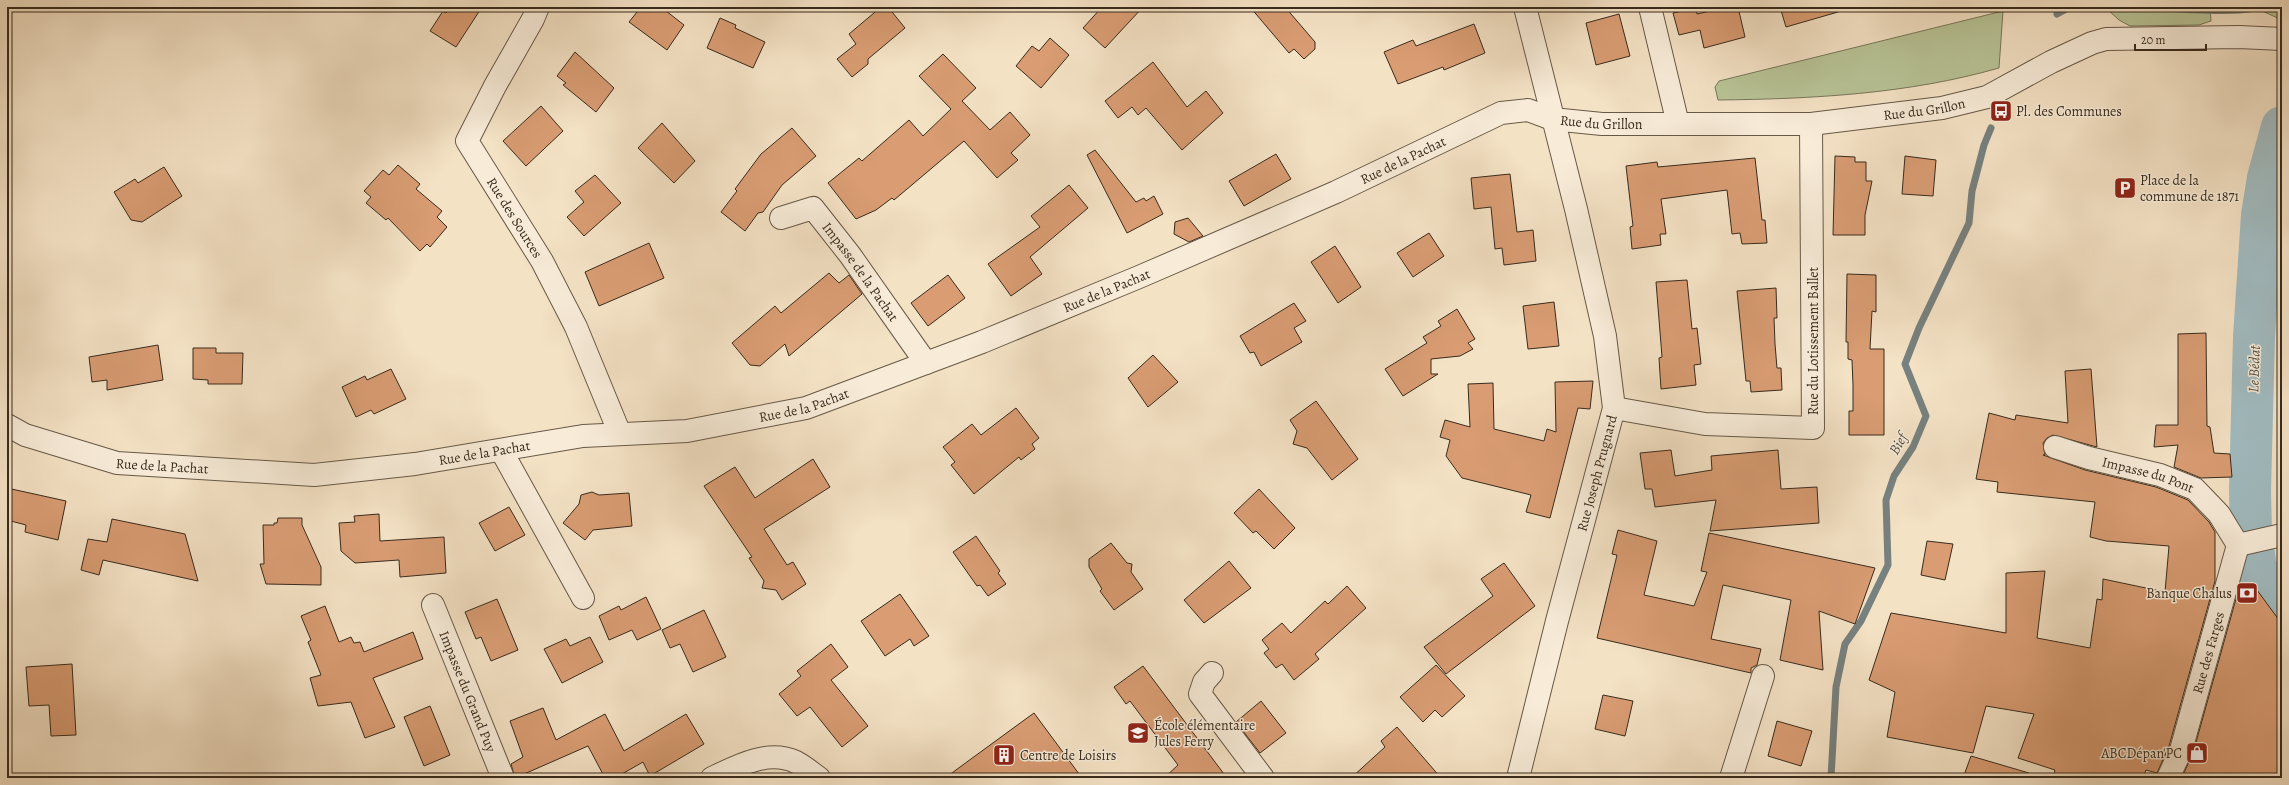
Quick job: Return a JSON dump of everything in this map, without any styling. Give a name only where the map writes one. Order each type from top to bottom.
[{"type":"street","name":"Rue des Sources","points":[[538,7],[533,19],[495,86],[467,141],[542,261],[576,327],[620,434]]},
{"type":"street","name":"Rue Joseph Prugnard","points":[[1518,778],[1557,621],[1614,408],[1605,336],[1576,210],[1525,7]]},
{"type":"street","points":[[1650,7],[1678,124]]},
{"type":"street","name":"Rue du Grillon","points":[[1552,119],[1602,124],[1811,124],[1942,108],[1987,97],[2051,62],[2092,43],[2106,39],[2239,37],[2282,40]]},
{"type":"street","name":"Rue de la Pachat","points":[[7,425],[25,435],[117,464],[314,475],[415,464],[583,436],[687,431],[806,408],[926,363],[1118,286],[1336,192],[1501,113],[1528,110],[1552,119]]},
{"type":"street","name":"Rue du Lotissement Ballet","points":[[1614,408],[1705,424],[1813,428],[1811,124]]},
{"type":"street","name":"Impasse de la Pachat","points":[[780,218],[813,208],[850,255],[926,363]]},
{"type":"street","name":"Impasse du Pont","points":[[2054,447],[2089,458],[2160,475],[2195,489],[2219,514],[2238,545]]},
{"type":"street","points":[[501,450],[583,598]]},
{"type":"street","points":[[2238,545],[2275,537]]},
{"type":"street","name":"Rue des Farges","points":[[2168,778],[2182,750],[2238,545]]},
{"type":"street","name":"Impasse du Grand Puy","points":[[433,605],[503,778]]},
{"type":"street","points":[[1212,673],[1204,682],[1200,694],[1263,778]]},
{"type":"street","points":[[1731,778],[1763,676]]},
{"type":"street","points":[[712,778],[740,765],[765,757],[777,757],[796,762],[819,778]]},
{"type":"green space","points":[[2080,7],[2210,7],[2211,21],[2199,25],[2130,26],[2119,20],[2107,9],[2100,11]]},
{"type":"green space","points":[[2260,7],[2282,7],[2282,20],[2260,10]]},
{"type":"green space","points":[[2003,11],[1999,68],[1930,84],[1860,93],[1789,98],[1718,100],[1715,87],[1719,81]]},
{"type":"building","points":[[450,7],[482,7],[456,47],[430,31],[443,11],[446,13]]},
{"type":"building","points":[[641,7],[661,7],[684,25],[667,50],[629,22]]},
{"type":"building","points":[[881,7],[888,7],[905,28],[868,59],[868,64],[852,77],[837,59],[856,44],[849,34]]},
{"type":"building","points":[[1102,7],[1143,7],[1105,48],[1083,28]]},
{"type":"building","points":[[1250,7],[1285,7],[1315,42],[1315,49],[1304,59],[1294,49],[1289,53]]},
{"type":"building","points":[[1728,7],[1738,7],[1745,37],[1704,48],[1700,30],[1679,35],[1673,13],[1696,8],[1697,14]]},
{"type":"building","points":[[1780,7],[1837,7],[1838,12],[1786,27]]},
{"type":"building","points":[[1619,14],[1630,56],[1596,65],[1586,23]]},
{"type":"building","points":[[720,18],[736,25],[735,28],[765,42],[753,68],[707,48]]},
{"type":"building","points":[[1474,24],[1485,53],[1444,70],[1443,67],[1398,84],[1384,52],[1413,40],[1416,46]]},
{"type":"building","points":[[1050,38],[1069,55],[1041,88],[1016,66],[1032,46],[1039,51]]},
{"type":"building","points":[[575,52],[614,88],[596,112],[563,85],[566,83],[557,76]]},
{"type":"building","points":[[943,54],[976,88],[962,101],[990,130],[1010,112],[1030,135],[1011,153],[1018,160],[997,178],[964,141],[894,200],[892,198],[876,210],[856,219],[828,183],[859,158],[862,161],[909,120],[923,136],[951,109],[919,76]]},
{"type":"building","points":[[1153,62],[1187,107],[1206,91],[1223,113],[1182,150],[1146,108],[1138,115],[1132,107],[1118,118],[1105,101]]},
{"type":"building","points":[[541,106],[563,131],[526,166],[503,141]]},
{"type":"building","points":[[662,123],[695,161],[674,183],[638,148]]},
{"type":"building","points":[[792,128],[816,156],[782,185],[763,212],[758,213],[745,231],[721,212],[737,191],[735,189],[761,154]]},
{"type":"building","points":[[1095,150],[1136,202],[1144,198],[1146,201],[1154,196],[1163,214],[1127,233],[1087,155]]},
{"type":"building","points":[[1276,154],[1291,179],[1244,206],[1229,181]]},
{"type":"building","points":[[1835,156],[1855,157],[1855,162],[1866,162],[1866,181],[1872,181],[1865,215],[1865,235],[1833,235]]},
{"type":"building","points":[[1905,156],[1936,160],[1933,196],[1902,194]]},
{"type":"building","points":[[1755,158],[1762,220],[1765,220],[1767,243],[1742,244],[1740,233],[1732,234],[1727,190],[1661,199],[1666,234],[1660,234],[1661,245],[1632,249],[1630,227],[1633,226],[1626,166],[1657,162],[1658,167]]},
{"type":"building","points":[[398,165],[420,184],[416,189],[442,211],[437,217],[447,227],[430,247],[427,244],[420,251],[388,218],[386,220],[366,203],[371,197],[364,191],[383,170],[389,175]]},
{"type":"building","points":[[164,167],[182,196],[142,222],[131,220],[114,192],[135,179],[138,183]]},
{"type":"building","points":[[1510,174],[1517,232],[1533,230],[1536,261],[1504,265],[1502,248],[1495,249],[1491,207],[1474,209],[1471,178]]},
{"type":"building","points":[[595,175],[621,203],[584,236],[567,217],[584,202],[575,191]]},
{"type":"building","points":[[1069,185],[1088,208],[1030,257],[1042,274],[1011,296],[988,264],[1040,227],[1031,216]]},
{"type":"building","points":[[1188,218],[1203,236],[1189,242],[1174,234],[1175,222]]},
{"type":"building","points":[[1429,233],[1444,256],[1413,277],[1397,253]]},
{"type":"building","points":[[649,243],[664,278],[599,306],[585,272]]},
{"type":"building","points":[[1335,246],[1361,287],[1338,303],[1311,262]]},
{"type":"building","points":[[829,273],[839,283],[849,275],[862,294],[789,356],[785,344],[760,366],[750,365],[732,343],[775,306],[781,313]]},
{"type":"building","points":[[1847,274],[1876,275],[1876,312],[1872,311],[1870,349],[1884,349],[1884,435],[1849,435],[1849,411],[1853,411],[1853,385],[1852,360],[1848,359],[1848,342],[1846,342]]},
{"type":"building","points":[[948,275],[965,298],[928,326],[911,303]]},
{"type":"building","points":[[1687,280],[1692,329],[1697,328],[1701,364],[1694,365],[1696,385],[1661,389],[1659,358],[1662,357],[1656,282]]},
{"type":"building","points":[[1776,288],[1777,318],[1774,318],[1775,344],[1777,368],[1781,368],[1782,390],[1751,392],[1750,381],[1746,381],[1737,291]]},
{"type":"building","points":[[1554,302],[1559,346],[1528,349],[1523,306]]},
{"type":"building","points":[[1294,303],[1306,321],[1294,328],[1302,342],[1261,366],[1254,352],[1250,353],[1240,336]]},
{"type":"building","points":[[1457,309],[1475,339],[1468,343],[1473,349],[1460,356],[1431,359],[1431,374],[1438,374],[1403,396],[1385,369],[1427,343],[1423,337],[1441,326],[1438,321]]},
{"type":"building","points":[[2206,333],[2207,426],[2210,427],[2214,453],[2230,454],[2232,477],[2201,478],[2174,467],[2178,445],[2154,447],[2156,425],[2178,425],[2178,334]]},
{"type":"building","points":[[158,345],[163,380],[107,390],[107,380],[92,382],[89,357]]},
{"type":"building","points":[[193,348],[216,348],[216,353],[243,353],[242,384],[208,384],[208,380],[193,379]]},
{"type":"building","points":[[1153,355],[1178,382],[1148,407],[1128,378]]},
{"type":"building","points":[[391,369],[406,399],[374,414],[371,410],[356,417],[342,387],[365,376],[367,380]]},
{"type":"building","points":[[2091,369],[2097,447],[2053,435],[2047,438],[2043,443],[2045,455],[2043,455],[2085,470],[2156,487],[2188,500],[2209,522],[2215,532],[2215,581],[2169,746],[2157,773],[2146,770],[2143,778],[2053,778],[2055,770],[2018,758],[2034,714],[1986,706],[1973,753],[1887,737],[1895,692],[1869,680],[1891,613],[2006,633],[2006,573],[2045,571],[2037,638],[2090,648],[2097,599],[2102,600],[2103,579],[2165,592],[2169,546],[2106,541],[2090,537],[2095,502],[1997,492],[1998,482],[1976,479],[1989,413],[2015,420],[2016,415],[2068,423],[2065,371]]},
{"type":"building","points":[[1593,381],[1590,409],[1578,408],[1550,518],[1526,512],[1531,495],[1462,478],[1446,456],[1450,440],[1440,437],[1445,420],[1470,427],[1468,384],[1493,383],[1494,429],[1544,441],[1547,429],[1556,432],[1555,382]]},
{"type":"building","points":[[1316,401],[1358,459],[1332,480],[1307,448],[1293,444],[1297,431],[1290,420]]},
{"type":"building","points":[[1016,408],[1039,438],[1032,444],[1035,449],[1021,460],[1019,457],[974,494],[951,465],[955,462],[943,447],[972,424],[981,435]]},
{"type":"building","points":[[1671,450],[1675,476],[1712,470],[1711,456],[1778,450],[1781,489],[1817,487],[1819,523],[1710,531],[1716,500],[1655,507],[1652,489],[1645,489],[1640,453]]},
{"type":"building","points":[[813,459],[830,487],[764,529],[787,565],[793,562],[806,584],[782,600],[776,590],[762,588],[764,581],[749,558],[752,557],[704,486],[735,467],[755,498]]},
{"type":"building","points":[[7,488],[66,501],[58,540],[25,532],[26,525],[7,520]]},
{"type":"building","points":[[1259,489],[1295,528],[1274,549],[1256,531],[1253,533],[1234,513]]},
{"type":"building","points":[[592,492],[599,495],[629,493],[632,526],[593,530],[585,540],[563,523],[579,504],[581,495]]},
{"type":"building","points":[[509,507],[525,535],[495,551],[479,523]]},
{"type":"building","points":[[379,514],[380,541],[444,537],[446,573],[400,577],[399,560],[355,563],[341,551],[339,523],[355,522],[354,516]]},
{"type":"building","points":[[278,518],[302,518],[302,525],[321,567],[321,585],[266,584],[260,564],[264,564],[263,525],[274,525],[274,523],[277,523]]},
{"type":"building","points":[[112,519],[185,534],[198,581],[103,560],[99,575],[81,570],[88,539],[107,542]]},
{"type":"building","points":[[1618,530],[1657,541],[1644,595],[1694,606],[1707,572],[1701,571],[1709,533],[1875,568],[1855,624],[1819,611],[1823,670],[1780,660],[1791,600],[1723,585],[1711,639],[1761,649],[1757,665],[1751,668],[1751,673],[1597,638],[1617,555],[1612,554]]},
{"type":"building","points":[[976,536],[1000,571],[998,573],[1006,584],[988,596],[980,585],[977,586],[953,552]]},
{"type":"building","points":[[1927,541],[1953,544],[1945,580],[1921,575]]},
{"type":"building","points":[[1111,543],[1127,563],[1132,564],[1131,572],[1143,589],[1114,610],[1100,591],[1102,589],[1089,567],[1089,559]]},
{"type":"building","points":[[1229,561],[1251,588],[1204,623],[1184,600]]},
{"type":"building","points":[[1504,563],[1535,606],[1446,674],[1424,647],[1493,596],[1481,579]]},
{"type":"building","points":[[1347,586],[1366,608],[1315,654],[1319,659],[1294,680],[1282,664],[1276,668],[1264,653],[1269,649],[1262,640],[1282,623],[1291,633],[1325,601],[1328,604]]},
{"type":"building","points":[[2254,586],[2282,624],[2282,778],[2192,778],[2183,775],[2193,753],[2239,588]]},
{"type":"building","points":[[900,594],[929,636],[914,646],[910,639],[885,656],[861,621]]},
{"type":"building","points":[[646,597],[661,629],[637,640],[632,630],[609,640],[599,616],[619,606],[621,610]]},
{"type":"building","points":[[497,599],[518,650],[491,661],[481,637],[476,639],[465,612]]},
{"type":"building","points":[[325,606],[339,642],[351,637],[354,643],[360,642],[364,652],[413,632],[423,659],[373,678],[395,727],[365,738],[351,702],[318,706],[310,678],[321,675],[308,642],[311,640],[301,616]]},
{"type":"building","points":[[704,610],[726,657],[693,672],[680,644],[670,648],[662,630]]},
{"type":"building","points":[[590,637],[603,662],[562,683],[544,649],[566,639],[570,646]]},
{"type":"building","points":[[831,644],[848,667],[831,680],[868,726],[842,747],[810,707],[797,716],[779,694],[801,676],[797,671]]},
{"type":"building","points":[[72,664],[76,735],[51,736],[49,705],[29,706],[26,667]]},
{"type":"building","points":[[1436,665],[1465,696],[1442,717],[1435,710],[1423,722],[1400,697]]},
{"type":"building","points":[[1143,666],[1227,778],[1164,778],[1178,765],[1130,701],[1126,704],[1114,687]]},
{"type":"building","points":[[1603,695],[1633,701],[1625,736],[1595,729]]},
{"type":"building","points":[[1261,701],[1286,733],[1260,753],[1236,722]]},
{"type":"building","points":[[430,706],[450,755],[424,766],[404,717]]},
{"type":"building","points":[[543,708],[556,740],[605,714],[624,751],[686,714],[704,744],[650,776],[643,762],[615,778],[605,778],[588,746],[515,778],[511,764],[523,757],[510,721]]},
{"type":"building","name":"Centre de Loisirs","points":[[1034,713],[1082,778],[945,778],[1012,729]]},
{"type":"building","points":[[1777,721],[1812,731],[1801,766],[1768,756]]},
{"type":"building","points":[[1397,727],[1441,778],[1351,778],[1385,747],[1381,741]]},
{"type":"building","points":[[1971,756],[2029,773],[2028,778],[1963,778]]},
{"type":"waterway","name":"Bief","points":[[2057,14],[2070,7]]},
{"type":"waterway","name":"Bief","points":[[2156,7],[2223,11],[2258,7]]},
{"type":"waterway","name":"Le Bédat","points":[[2282,127],[2268,178],[2262,215],[2254,337],[2250,491],[2251,532],[2256,569],[2282,604]]},
{"type":"waterway","name":"Bief","points":[[1831,778],[1836,687],[1845,644],[1861,621],[1888,565],[1886,500],[1894,476],[1913,447],[1926,416],[1905,364],[1919,328],[1969,223],[1972,191],[1984,145],[1991,128]]},
{"type":"place","name":"Pl. des Communes","points":[[2001,111]]},
{"type":"place","name":"Place de la commune de 1871","points":[[2125,188]]},
{"type":"place","name":"Banque Chalus","points":[[2247,593]]},
{"type":"place","name":"École élémentaire Jules Ferry","points":[[1138,733]]},
{"type":"place","name":"ABCDépan'PC","points":[[2197,753]]},
{"type":"place","name":"Centre de Loisirs","points":[[1004,755]]}]
